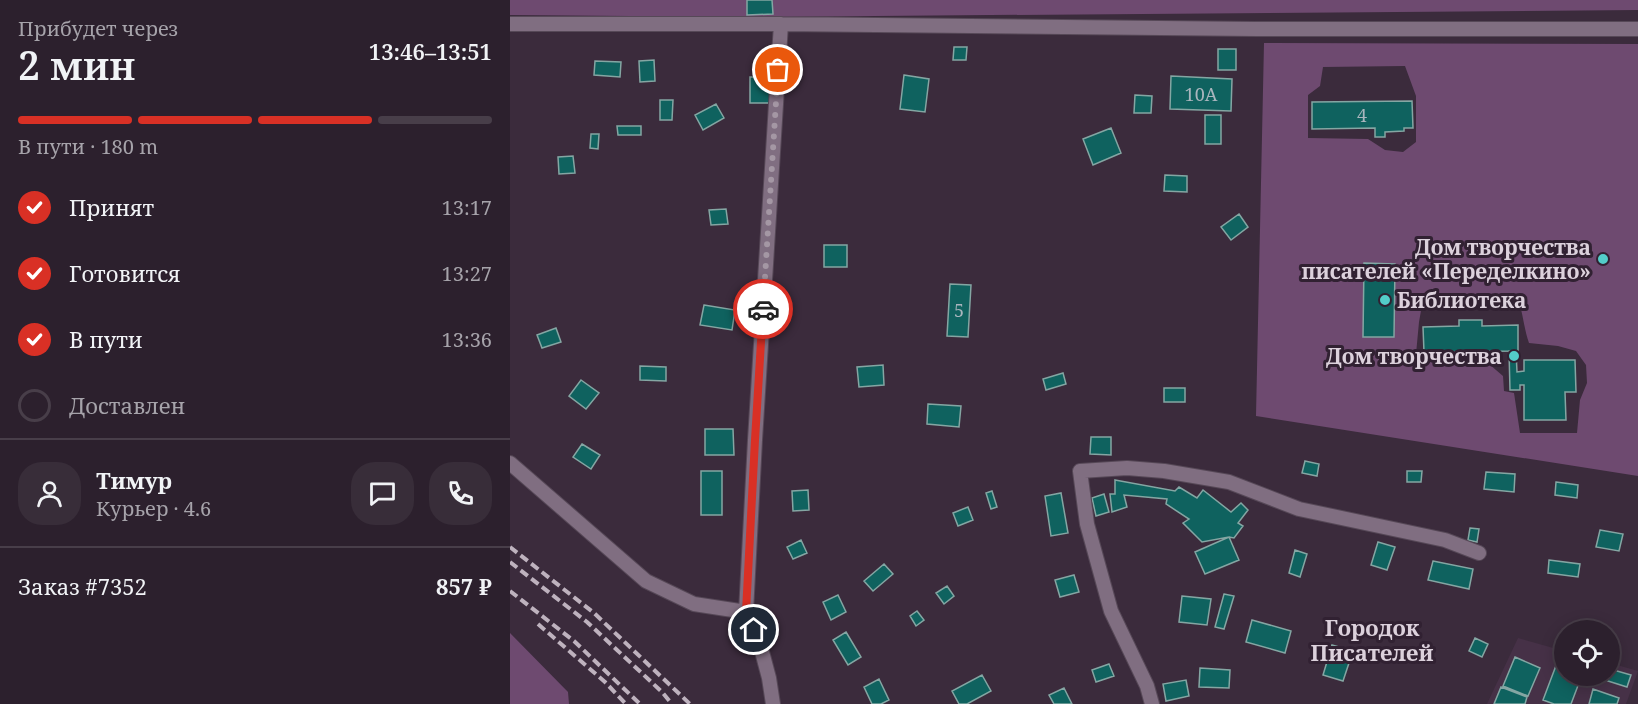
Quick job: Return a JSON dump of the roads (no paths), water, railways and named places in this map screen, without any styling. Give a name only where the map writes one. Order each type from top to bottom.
[{"type":"street","points":[[510,24],[1638,29]]},
{"type":"street","points":[[773,704],[761,648],[746,612],[781,24]]},
{"type":"street","points":[[510,463],[646,581],[694,604],[746,612]]},
{"type":"street","points":[[1152,704],[1147,686],[1111,611],[1087,524],[1080,471],[1127,468],[1164,471],[1229,483],[1299,509],[1445,540],[1479,553]]},
{"type":"railway","points":[[510,547],[594,613],[690,704]]},
{"type":"railway","points":[[510,562],[587,622],[672,704]]},
{"type":"railway","points":[[510,591],[574,641],[640,704]]},
{"type":"railway","points":[[538,624],[605,682],[626,704]]},
{"type":"place","name":"Дом творчества писателей «Переделкино»","points":[[1603,259]]},
{"type":"place","name":"Библиотека","points":[[1385,300]]},
{"type":"place","name":"Дом творчества","points":[[1514,356]]},
{"type":"district","name":"Городок Писателей","points":[[1372,640]]}]
